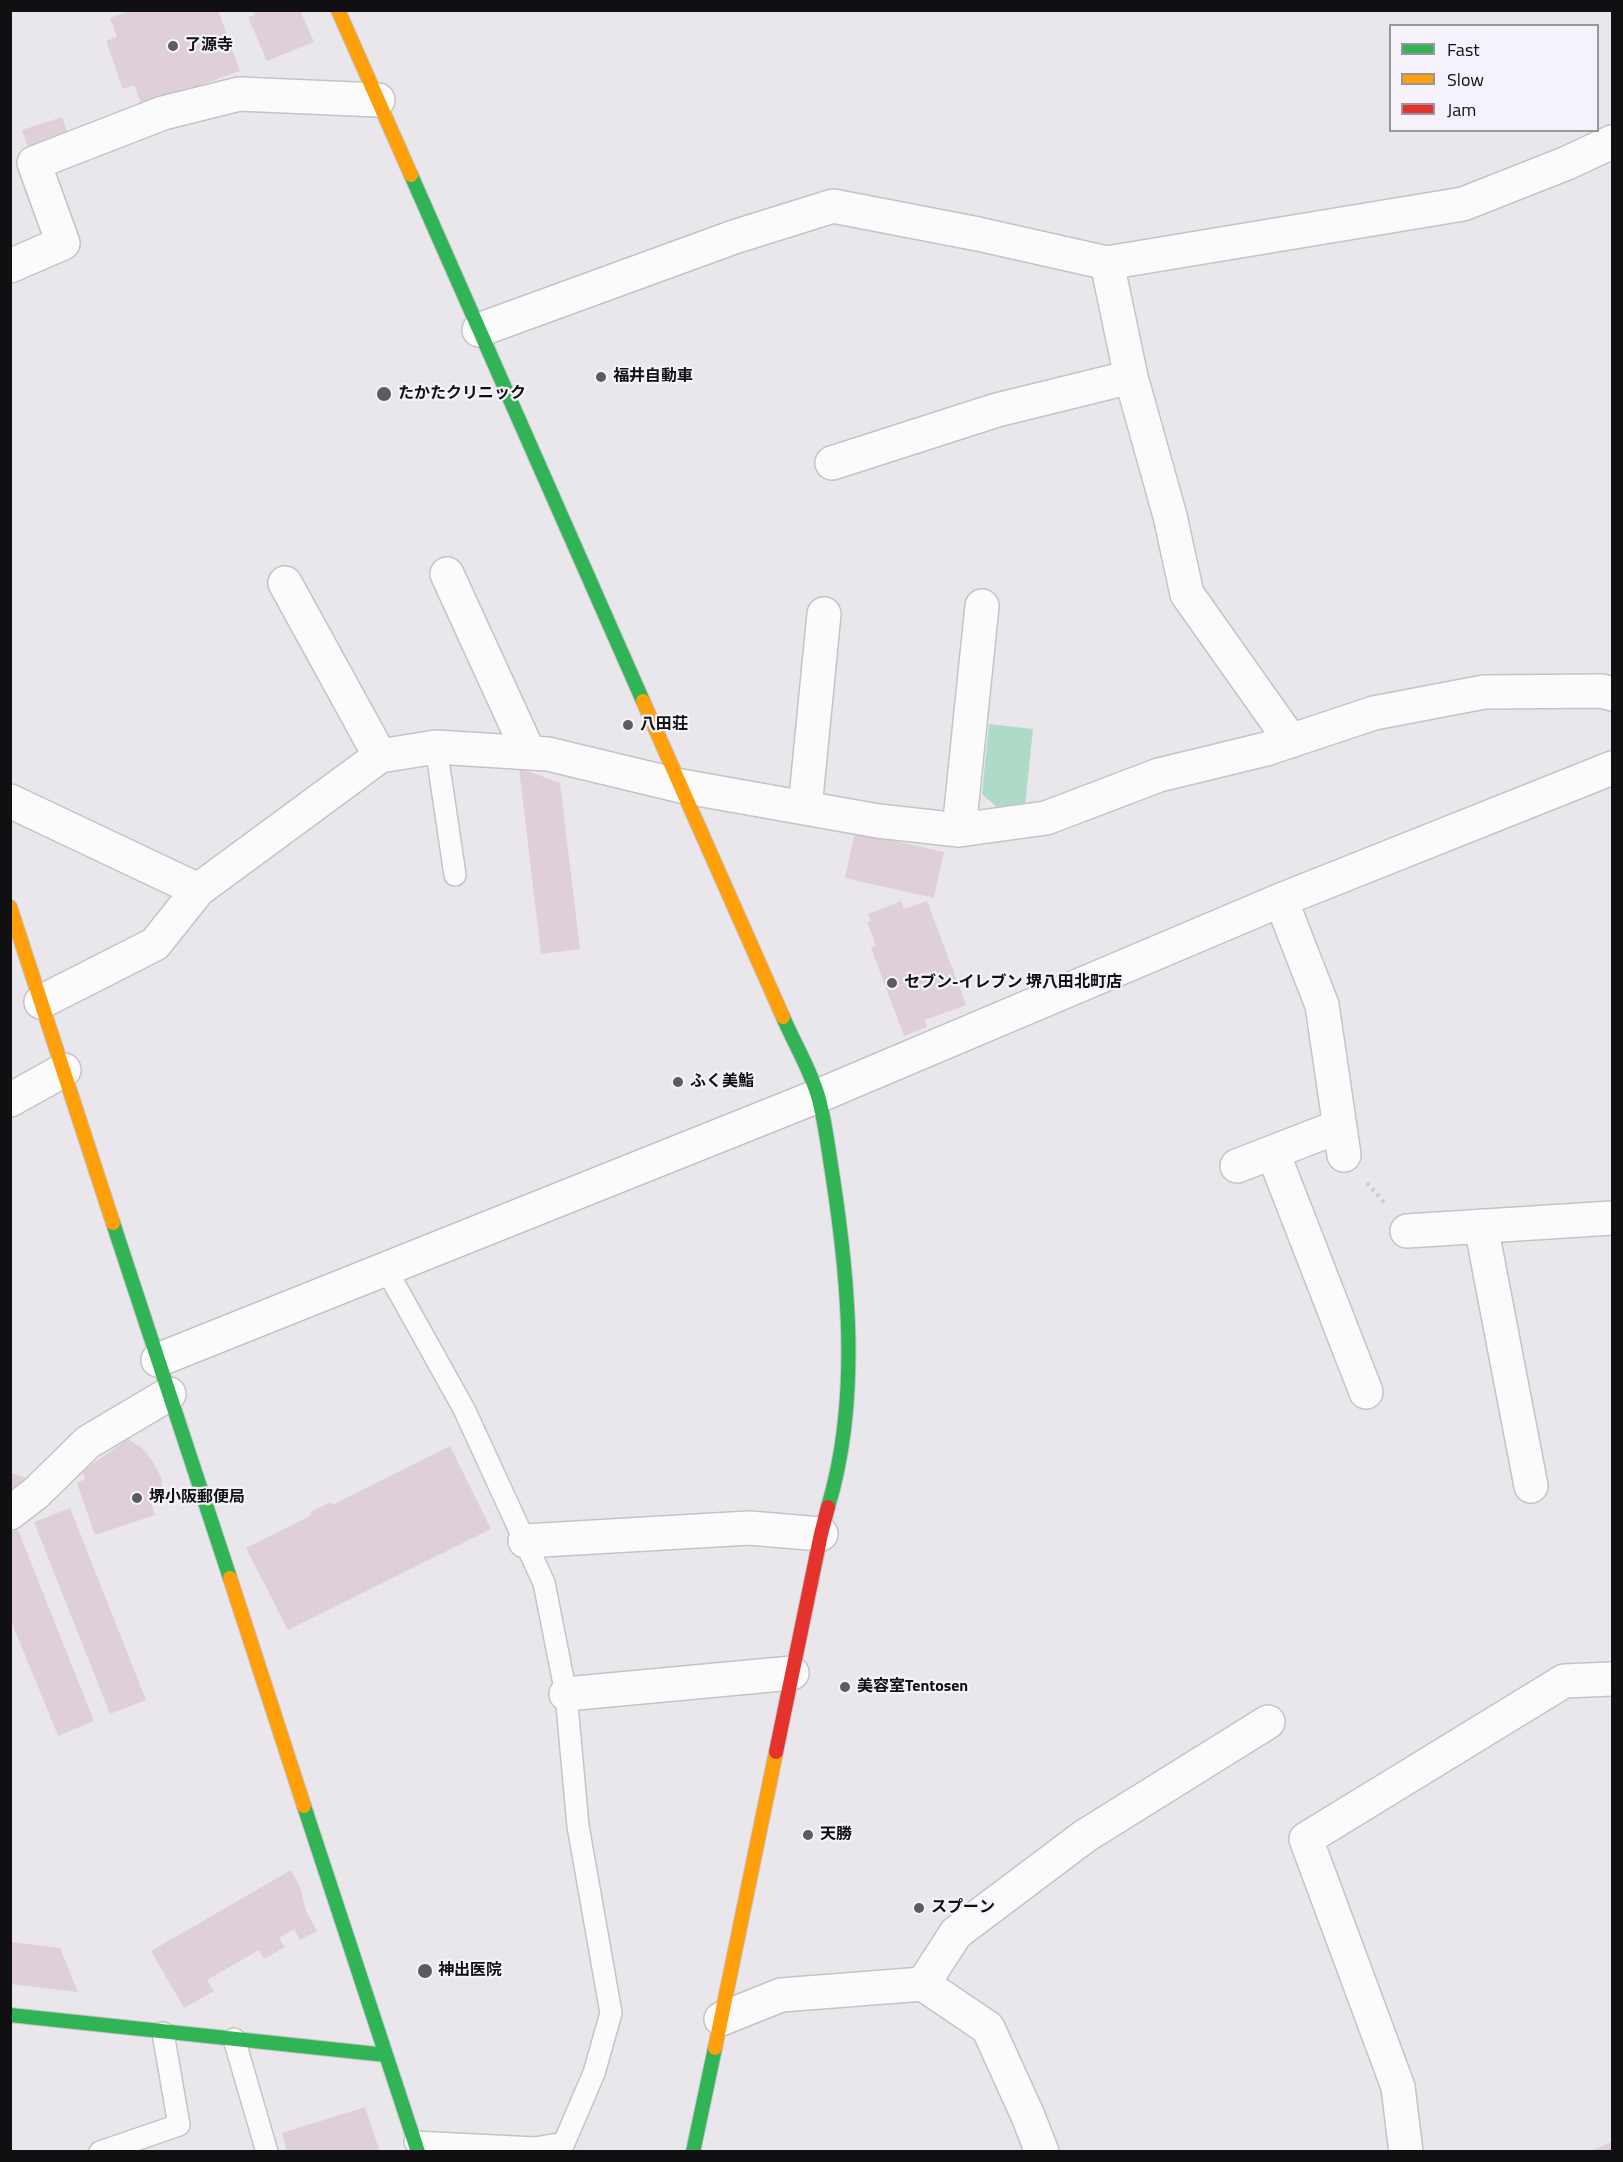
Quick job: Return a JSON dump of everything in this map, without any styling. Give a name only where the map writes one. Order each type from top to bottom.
[{"type":"street","points":[[338,10],[818,1096],[834,1176],[847,1328],[847,1387],[840,1460],[820,1534],[693,2151]]},
{"type":"street","points":[[10,266],[63,243],[34,163],[163,113],[239,94],[378,100]]},
{"type":"street","points":[[479,330],[734,237],[832,206],[978,234],[1107,263],[1463,204],[1567,163],[1612,142]]},
{"type":"street","points":[[1107,263],[1131,377],[1170,516],[1187,594],[1291,741]]},
{"type":"street","points":[[832,463],[997,410],[1131,377]]},
{"type":"street","points":[[447,574],[529,753]]},
{"type":"street","points":[[285,583],[380,756]]},
{"type":"street","points":[[959,830],[981,606]]},
{"type":"street","points":[[805,808],[824,614]]},
{"type":"street","points":[[41,1002],[155,944],[198,890],[380,756],[436,747],[548,754],[681,786],[878,821],[959,830],[1046,818],[1159,776],[1266,749],[1374,712],[1484,692],[1602,691],[1612,694]]},
{"type":"street","points":[[158,1360],[818,1096],[1281,900],[1612,768]]},
{"type":"street","points":[[10,801],[198,890]]},
{"type":"street","points":[[1237,1166],[1273,1153],[1342,1140],[1322,1005],[1281,900]]},
{"type":"street","points":[[14,926],[64,1070],[416,2147]]},
{"type":"street","points":[[10,1100],[64,1070]]},
{"type":"street","points":[[1273,1153],[1366,1392]]},
{"type":"street","points":[[1407,1231],[1612,1218]]},
{"type":"street","points":[[1481,1226],[1531,1486]]},
{"type":"street","points":[[10,1513],[36,1493],[88,1442],[169,1394]]},
{"type":"street","points":[[525,1541],[748,1528],[820,1534]]},
{"type":"street","points":[[566,1694],[792,1673]]},
{"type":"street","points":[[1406,2151],[1398,2087],[1306,1839],[1564,1681],[1612,1679]]},
{"type":"street","points":[[923,1984],[956,1933],[1085,1836],[1268,1722]]},
{"type":"street","points":[[721,2019],[781,1995],[923,1984],[988,2028],[1028,2116],[1041,2151]]},
{"type":"street","points":[[10,2015],[386,2055]]},
{"type":"lane","points":[[436,747],[455,875]]},
{"type":"lane","points":[[386,1269],[464,1409],[544,1583],[566,1694],[578,1826],[611,2013],[594,2073],[564,2143],[535,2148],[416,2147]]},
{"type":"lane","points":[[100,2151],[179,2125],[163,2032]]},
{"type":"lane","points":[[234,2039],[267,2151]]},
{"type":"path","points":[[1342,1140],[1407,1231]]},
{"type":"green space","points":[[989,724],[1033,729],[1025,806],[999,809],[982,794]]},
{"type":"building","points":[[132,10],[218,10],[240,71],[142,106],[134,85],[123,89],[106,41],[117,37],[110,18]]},
{"type":"building","points":[[253,10],[300,10],[314,42],[267,61],[248,17],[255,15]]},
{"type":"building","points":[[62,117],[68,135],[28,148],[22,130]]},
{"type":"building","points":[[519,768],[560,783],[580,949],[541,954]]},
{"type":"building","points":[[855,832],[944,852],[934,898],[845,878]]},
{"type":"building","points":[[901,901],[904,909],[927,901],[966,1005],[925,1020],[927,1027],[904,1036],[871,948],[876,946],[867,922],[871,921],[868,914]]},
{"type":"building","points":[[128,1439],[142,1448],[161,1477],[163,1489],[148,1494],[155,1515],[95,1535],[77,1483],[85,1479],[82,1471]]},
{"type":"building","points":[[450,1446],[491,1529],[288,1630],[246,1548],[312,1515],[310,1512],[331,1502],[332,1505]]},
{"type":"building","points":[[10,1472],[30,1480],[10,1494]]},
{"type":"building","points":[[70,1508],[146,1700],[110,1714],[34,1522]]},
{"type":"building","points":[[18,1530],[94,1721],[58,1736],[10,1618],[10,1533]]},
{"type":"building","points":[[291,1870],[300,1887],[306,1911],[317,1931],[300,1940],[294,1929],[279,1938],[285,1947],[264,1959],[259,1950],[207,1980],[214,1991],[184,2008],[151,1951]]},
{"type":"building","points":[[10,1942],[60,1948],[78,1992],[10,1984]]},
{"type":"building","points":[[365,2107],[380,2152],[287,2152],[282,2133]]},
{"type":"building","points":[[1612,2142],[1612,2152],[1590,2152],[1590,2151]]},
{"type":"traffic: fast","points":[[411,175],[643,701]]},
{"type":"traffic: fast","points":[[783,1017],[811,1076],[820,1105],[838,1213],[847,1298],[848,1383],[845,1425],[828,1507]]},
{"type":"traffic: fast","points":[[113,1223],[230,1578]]},
{"type":"traffic: fast","points":[[304,1806],[418,2152]]},
{"type":"traffic: fast","points":[[10,2015],[386,2055]]},
{"type":"traffic: fast","points":[[693,2152],[715,2048]]},
{"type":"traffic: slow","points":[[338,10],[411,175]]},
{"type":"traffic: slow","points":[[643,701],[783,1017]]},
{"type":"traffic: slow","points":[[10,907],[113,1223]]},
{"type":"traffic: slow","points":[[230,1578],[304,1806]]},
{"type":"traffic: slow","points":[[715,2048],[776,1752]]},
{"type":"traffic: jam","points":[[776,1752],[828,1507]]},
{"type":"place","name":"了源寺","points":[[173,46]]},
{"type":"place","name":"福井自動車","points":[[601,377]]},
{"type":"place","name":"たかたクリニック","points":[[384,394]]},
{"type":"place","name":"八田荘","points":[[628,725]]},
{"type":"place","name":"セブン-イレブン 堺八田北町店","points":[[892,983]]},
{"type":"place","name":"ふく美鮨","points":[[678,1082]]},
{"type":"place","name":"堺小阪郵便局","points":[[137,1498]]},
{"type":"place","name":"美容室Tentosen","points":[[845,1687]]},
{"type":"place","name":"天勝","points":[[808,1835]]},
{"type":"place","name":"スプーン","points":[[919,1908]]},
{"type":"place","name":"神出医院","points":[[425,1971]]}]
